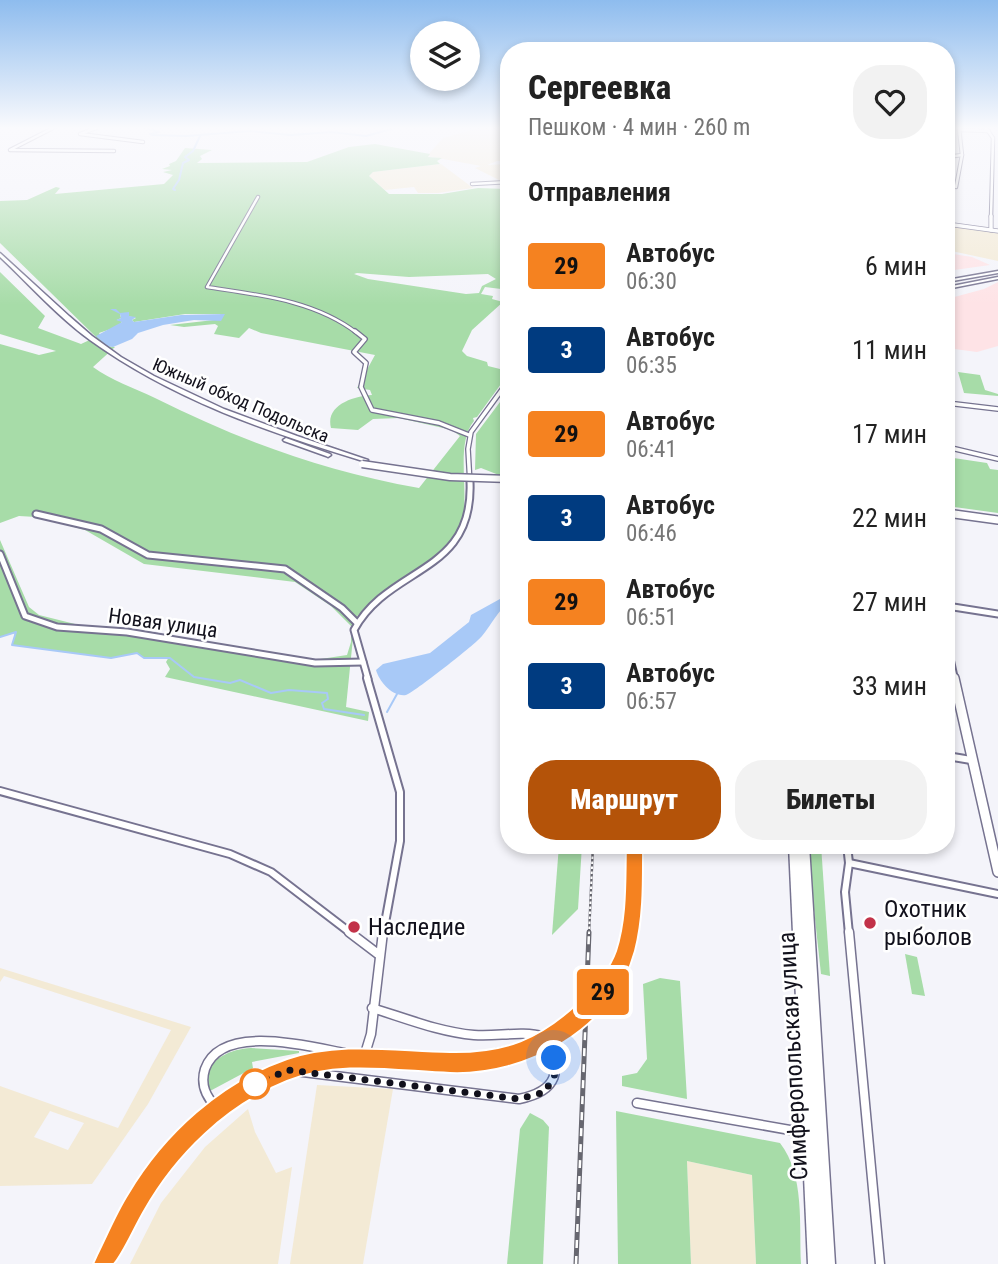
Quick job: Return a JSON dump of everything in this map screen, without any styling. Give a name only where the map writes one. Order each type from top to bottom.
[{"type":"main road","name":"Южный обход Подольска","points":[[0,254],[90,337],[131,365],[251,421],[364,462],[422,469],[500,473]]},
{"type":"main road","name":"Южный обход Подольска","points":[[0,260],[84,338],[123,366],[183,396],[310,450],[450,477],[500,479]]},
{"type":"main road","points":[[955,275],[998,273]]},
{"type":"main road","points":[[955,283],[998,273]]},
{"type":"main road","points":[[955,514],[998,520]]},
{"type":"main road","points":[[106,1264],[136,1201],[160,1169],[185,1138],[216,1108],[243,1090],[288,1070],[325,1060],[366,1057],[474,1063],[519,1054],[562,1032],[584,1014],[615,975],[625,951],[634,905],[634,854]]},
{"type":"main road","name":"Симферопольская улица","points":[[795,854],[816,1264]]},
{"type":"main road","name":"Симферопольская улица","points":[[804,854],[827,1264]]},
{"type":"street","points":[[991,230],[992,187]]},
{"type":"street","points":[[258,197],[207,287],[301,303],[348,324],[365,339],[354,352],[366,363],[361,387],[372,410],[439,423],[469,435]]},
{"type":"street","points":[[955,225],[998,231]]},
{"type":"street","points":[[216,1108],[207,1098],[202,1086],[204,1073],[209,1060],[219,1049],[232,1043],[310,1047],[366,1057],[377,954],[398,863],[402,809],[400,792],[355,639],[356,622],[440,556],[461,535],[467,515],[469,435],[500,392]]},
{"type":"street","points":[[955,405],[998,409]]},
{"type":"street","points":[[955,449],[998,459]]},
{"type":"street","points":[[36,514],[101,529],[148,555],[285,569],[342,608],[356,622]]},
{"type":"street","name":"Новая улица","points":[[0,554],[25,616],[57,627],[127,632],[315,663],[363,662]]},
{"type":"street","points":[[955,607],[998,614]]},
{"type":"street","points":[[955,685],[998,872]]},
{"type":"street","points":[[955,757],[971,760]]},
{"type":"street","points":[[0,791],[230,854],[271,872],[377,954]]},
{"type":"street","points":[[848,854],[845,892],[880,1264]]},
{"type":"street","points":[[849,863],[998,894]]},
{"type":"street","points":[[288,1070],[519,1099],[545,1092],[552,1083],[554,1058],[545,1037],[520,1032],[492,1036],[458,1034],[372,1008]]},
{"type":"street","points":[[637,1103],[810,1134]]},
{"type":"shaded area","points":[[382,187],[472,187],[473,188],[438,193],[418,193],[414,187],[385,190]]},
{"type":"shaded area","points":[[955,226],[998,233],[998,261],[955,252]]},
{"type":"shaded area","points":[[955,254],[972,257],[990,265],[955,270]]},
{"type":"shaded area","points":[[998,282],[998,346],[977,352],[955,349],[955,297]]},
{"type":"shaded area","points":[[0,968],[191,1027],[148,1104],[92,1184],[0,1186],[0,1086],[118,1128],[171,1030],[4,976],[0,982]],"holes":[[[50,1111],[84,1123],[68,1150],[34,1137]]]},
{"type":"shaded area","points":[[317,1085],[393,1089],[363,1264],[290,1264]]},
{"type":"shaded area","points":[[248,1109],[255,1132],[276,1173],[292,1167],[278,1264],[130,1264],[161,1203],[205,1147]]},
{"type":"shaded area","points":[[687,1161],[752,1175],[756,1264],[691,1264]]},
{"type":"green space","points":[[56,187],[60,188],[55,194],[131,187],[381,187],[389,194],[442,194],[478,188],[500,189],[500,289],[485,287],[481,294],[493,296],[492,299],[500,301],[500,305],[472,330],[462,351],[467,356],[487,362],[488,366],[500,369],[500,385],[477,417],[473,418],[468,432],[464,459],[463,519],[459,532],[427,565],[355,618],[346,707],[369,712],[368,721],[165,677],[170,669],[166,662],[169,657],[144,658],[137,653],[111,658],[12,645],[15,633],[0,637],[0,540],[29,607],[39,615],[91,628],[136,630],[314,660],[347,655],[351,642],[351,626],[331,606],[295,582],[144,564],[85,530],[36,517],[19,516],[0,523],[0,344],[39,355],[56,351],[0,334],[0,272],[45,316],[38,328],[81,344],[96,337],[0,243],[0,201],[27,200]],"holes":[[[354,274],[409,277],[488,274],[496,279],[482,286],[479,293],[466,294],[368,279]],[[120,314],[136,318],[132,320],[134,322],[185,314],[221,314],[214,320],[170,325],[184,327],[215,324],[218,326],[214,334],[239,338],[249,328],[261,333],[375,355],[357,388],[370,390],[372,395],[342,403],[332,413],[331,428],[358,430],[373,419],[399,418],[452,430],[460,436],[419,488],[350,473],[251,441],[187,414],[93,367],[115,347],[107,346],[99,333],[120,326],[122,321],[117,320],[121,318]]]},
{"type":"green space","points":[[958,372],[980,375],[985,390],[998,396],[964,393]]},
{"type":"green space","points":[[500,402],[500,475],[481,468],[475,470],[476,434]]},
{"type":"green space","points":[[955,458],[987,463],[990,469],[998,470],[998,513],[955,507]]},
{"type":"green space","points":[[558,854],[581,854],[578,909],[552,935]]},
{"type":"green space","points":[[808,854],[822,854],[830,976],[821,974]]},
{"type":"green space","points":[[905,954],[917,957],[925,996],[912,994]]},
{"type":"green space","points":[[660,978],[680,981],[687,1099],[622,1086],[622,1076],[637,1073],[647,1059],[643,984]]},
{"type":"green space","points":[[251,1048],[299,1053],[252,1062],[253,1068],[210,1091],[208,1073],[217,1059],[233,1051]]},
{"type":"green space","points":[[616,1111],[780,1143],[794,1170],[797,1185],[801,1264],[756,1264],[752,1175],[687,1161],[691,1264],[618,1264]]},
{"type":"green space","points":[[530,1113],[549,1127],[543,1264],[507,1264],[520,1129]]},
{"type":"water","points":[[110,309],[116,309],[120,313],[129,312],[129,316],[136,317],[132,320],[134,322],[181,315],[225,314],[221,321],[194,320],[163,325],[138,333],[132,339],[113,347],[107,346],[96,336],[122,322],[116,320],[121,318],[120,314]]},
{"type":"water","points":[[500,599],[500,611],[478,641],[411,692],[406,695],[396,693],[380,679],[376,670],[383,664],[430,653],[469,622],[471,615]]},
{"type":"waterway","points":[[174,187],[175,190]]},
{"type":"waterway","points":[[0,637],[16,632],[12,645],[111,658],[137,653],[144,658],[170,658],[194,677],[230,683],[240,680],[271,693],[289,690],[327,693],[328,699],[322,703],[324,709],[364,715]]},
{"type":"waterway","points":[[387,712],[397,694]]},
{"type":"railway","points":[[589,934],[593,854]]},
{"type":"railway","points":[[576,1264],[589,932]]},
{"type":"bus line","name":"29","points":[[106,1264],[136,1201],[160,1169],[185,1138],[216,1108],[243,1090],[288,1070],[325,1060],[366,1057],[474,1063],[495,1060],[519,1054],[562,1032],[601,995],[615,975],[625,951],[634,905],[634,854]]},
{"type":"place","name":"Охотник рыболов","points":[[870,923]]},
{"type":"place","name":"Наследие","points":[[354,927]]},
{"type":"route","points":[[255,1084],[288,1070],[519,1099],[545,1092],[555,1074],[554,1058]]}]
